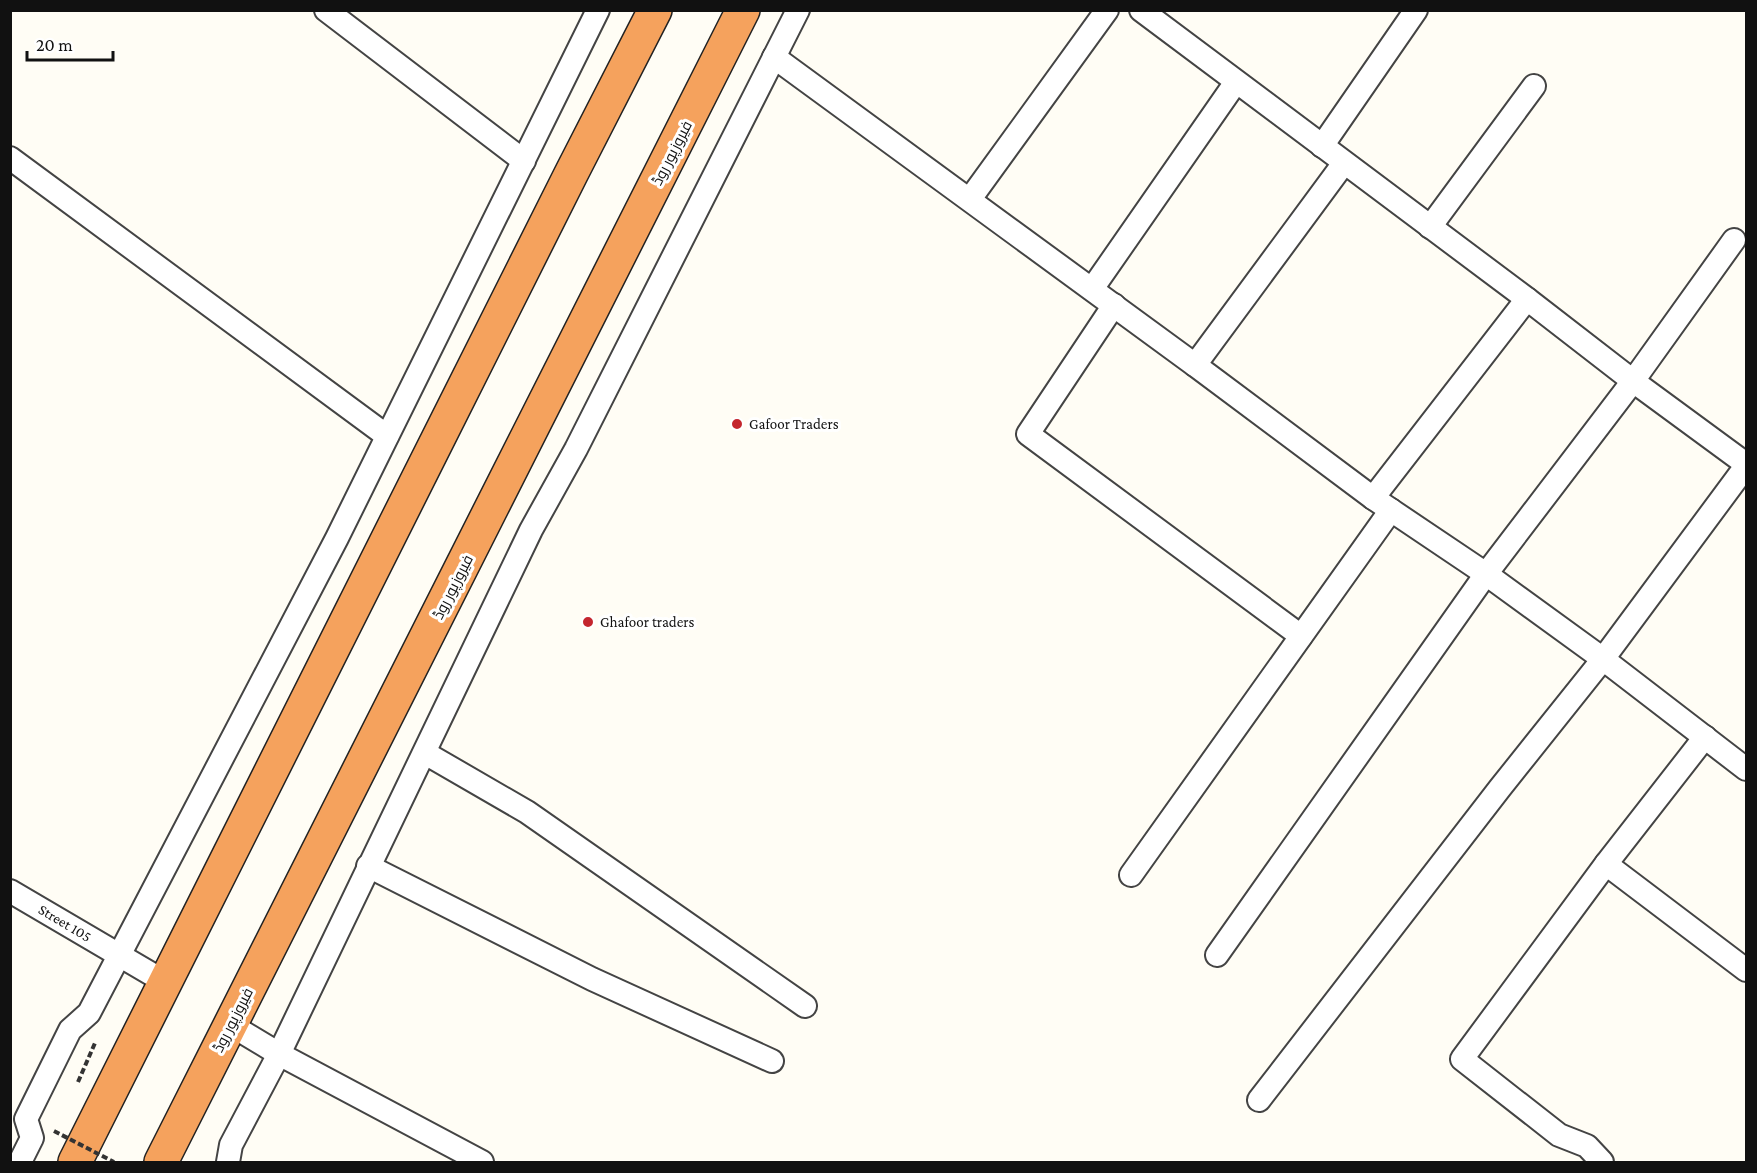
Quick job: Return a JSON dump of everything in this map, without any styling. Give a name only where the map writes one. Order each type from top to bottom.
[{"type":"highway","points":[[75,1162],[655,10]]},
{"type":"highway","name":"فیروزپور روڈ","points":[[161,1162],[743,10]]},
{"type":"street","points":[[326,10],[524,161]]},
{"type":"street","points":[[20,1162],[32,1138],[26,1119],[70,1030],[89,1013],[331,548],[598,10]]},
{"type":"street","points":[[228,1162],[231,1145],[279,1054],[531,530],[576,449],[798,10]]},
{"type":"street","points":[[970,199],[1107,10]]},
{"type":"street","points":[[1141,10],[1746,465],[1603,659],[1500,788],[1259,1100]]},
{"type":"street","points":[[1322,146],[1416,10]]},
{"type":"street","points":[[774,57],[1382,504],[1486,574],[1603,659],[1746,769]]},
{"type":"street","points":[[1092,289],[1236,82]]},
{"type":"street","points":[[1430,227],[1534,86]]},
{"type":"street","points":[[10,158],[387,436]]},
{"type":"street","points":[[1195,365],[1344,163]]},
{"type":"street","points":[[1217,955],[1486,574],[1633,381],[1734,240]]},
{"type":"street","points":[[1131,875],[1301,636],[1382,504],[1527,299]]},
{"type":"street","points":[[1114,305],[1028,434],[1301,636]]},
{"type":"street","points":[[1602,1162],[1587,1146],[1559,1135],[1462,1059],[1606,864],[1705,737]]},
{"type":"street","points":[[425,753],[527,813],[805,1006]]},
{"type":"street","points":[[1606,864],[1746,970]]},
{"type":"street","points":[[368,866],[592,979],[772,1060]]},
{"type":"street","name":"Street 105","points":[[10,891],[165,982]]},
{"type":"street","points":[[231,1025],[279,1054],[482,1162]]},
{"type":"path","points":[[54,1131],[114,1162]]},
{"type":"place","name":"Gafoor Traders","points":[[737,424]]},
{"type":"place","name":"Ghafoor traders","points":[[588,622]]}]
